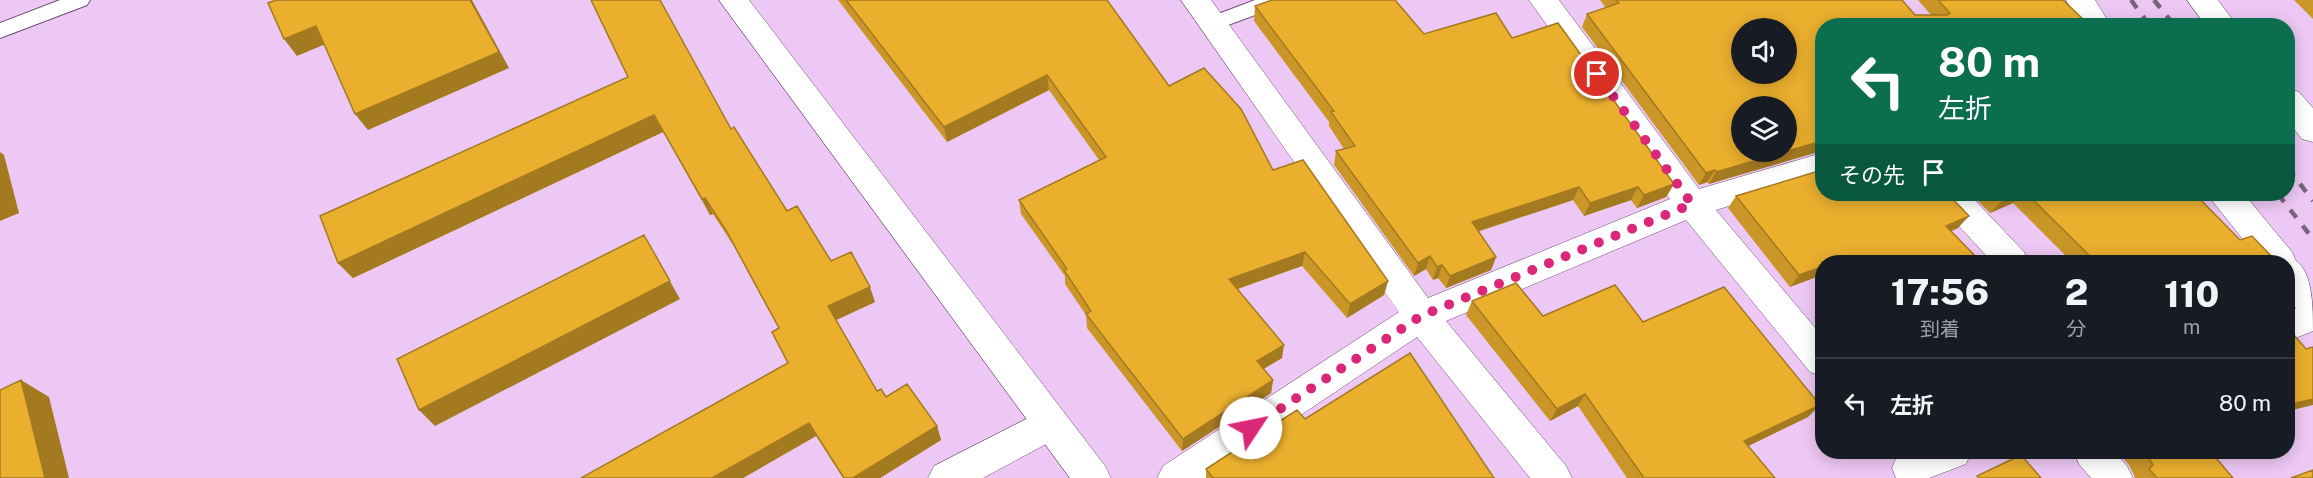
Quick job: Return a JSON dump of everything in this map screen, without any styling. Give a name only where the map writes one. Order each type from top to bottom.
[{"type":"street","points":[[733,0],[1092,478]]},
{"type":"street","points":[[1543,0],[1692,204],[1815,353]]},
{"type":"street","points":[[2080,0],[2092,18]]},
{"type":"street","points":[[2201,0],[2216,18]]},
{"type":"street","points":[[1204,12],[1421,316],[1553,478]]},
{"type":"street","points":[[2295,108],[2313,130]]},
{"type":"street","points":[[1176,478],[1421,316],[1692,204],[1815,167]]},
{"type":"street","points":[[1955,201],[2006,255]]},
{"type":"street","points":[[2231,201],[2274,255]]},
{"type":"street","points":[[2295,281],[2313,304]]},
{"type":"street","points":[[2295,323],[2313,316]]},
{"type":"street","points":[[947,478],[1050,423]]},
{"type":"street","points":[[1908,466],[1930,459]]},
{"type":"street","points":[[2098,459],[2114,478]]},
{"type":"lane","points":[[0,31],[80,0]]},
{"type":"lane","points":[[1204,12],[1275,0]]},
{"type":"building","points":[[276,0],[470,0],[499,52],[355,114],[316,26],[284,39],[268,3]]},
{"type":"building","points":[[591,0],[660,0],[731,129],[734,127],[787,211],[797,206],[831,261],[851,252],[870,287],[828,306],[877,391],[881,389],[886,397],[907,384],[937,426],[853,478],[844,478],[809,423],[712,478],[581,478],[788,363],[772,332],[779,328],[727,232],[705,198],[702,199],[654,115],[338,263],[320,216],[628,77]]},
{"type":"building","points":[[846,0],[1107,0],[1169,86],[1204,68],[1241,109],[1273,170],[1303,160],[1388,281],[1350,304],[1305,252],[1229,279],[1284,345],[1257,361],[1273,380],[1183,439],[1086,314],[1091,311],[1064,270],[1067,269],[1019,200],[1106,157],[1047,75],[944,127]]},
{"type":"building","points":[[1272,0],[1395,0],[1424,34],[1496,13],[1512,38],[1558,23],[1674,184],[1644,195],[1638,187],[1590,203],[1579,187],[1472,222],[1496,257],[1450,276],[1442,265],[1437,267],[1430,256],[1418,263],[1336,151],[1355,146],[1331,112],[1334,111],[1255,6]]},
{"type":"building","points":[[1616,0],[1902,0],[1915,15],[1947,15],[1950,13],[1938,0],[2063,0],[2082,18],[1815,18],[1815,143],[1797,149],[1797,96],[1731,96],[1731,162],[1750,162],[1706,173],[1587,14],[1619,3]]},
{"type":"building","points":[[1815,172],[1815,201],[1955,201],[1969,216],[1946,226],[1974,255],[1815,255],[1815,269],[1799,275],[1736,196]]},
{"type":"building","points":[[2034,201],[2202,201],[2240,240],[2252,236],[2270,255],[2089,255]]},
{"type":"building","points":[[644,235],[670,281],[419,410],[397,359]]},
{"type":"building","points":[[1516,283],[1543,316],[1615,285],[1643,322],[1724,287],[1815,399],[1815,407],[1744,441],[1775,478],[1644,478],[1585,394],[1557,409],[1472,301]]},
{"type":"building","points":[[2295,336],[2306,349],[2313,347],[2313,399],[2295,403]]},
{"type":"building","points":[[1410,353],[1494,478],[1213,478],[1206,469],[1297,410],[1305,419]]},
{"type":"building","points":[[21,380],[45,478],[0,478],[0,390]]},
{"type":"building","points":[[2013,459],[2024,459],[2041,478],[1979,478],[1977,476]]},
{"type":"building","points":[[2149,459],[2217,459],[2233,478],[2157,478],[2149,469],[2153,465]]},
{"type":"building","points":[[2313,470],[2313,478],[2291,478]]},
{"type":"railway","points":[[2131,0],[2144,18]]},
{"type":"railway","points":[[2154,0],[2169,18]]},
{"type":"railway","points":[[2295,177],[2313,201]]},
{"type":"railway","points":[[2283,201],[2313,239]]},
{"type":"route","points":[[1251,428],[1421,316],[1692,204],[1597,74]]}]
